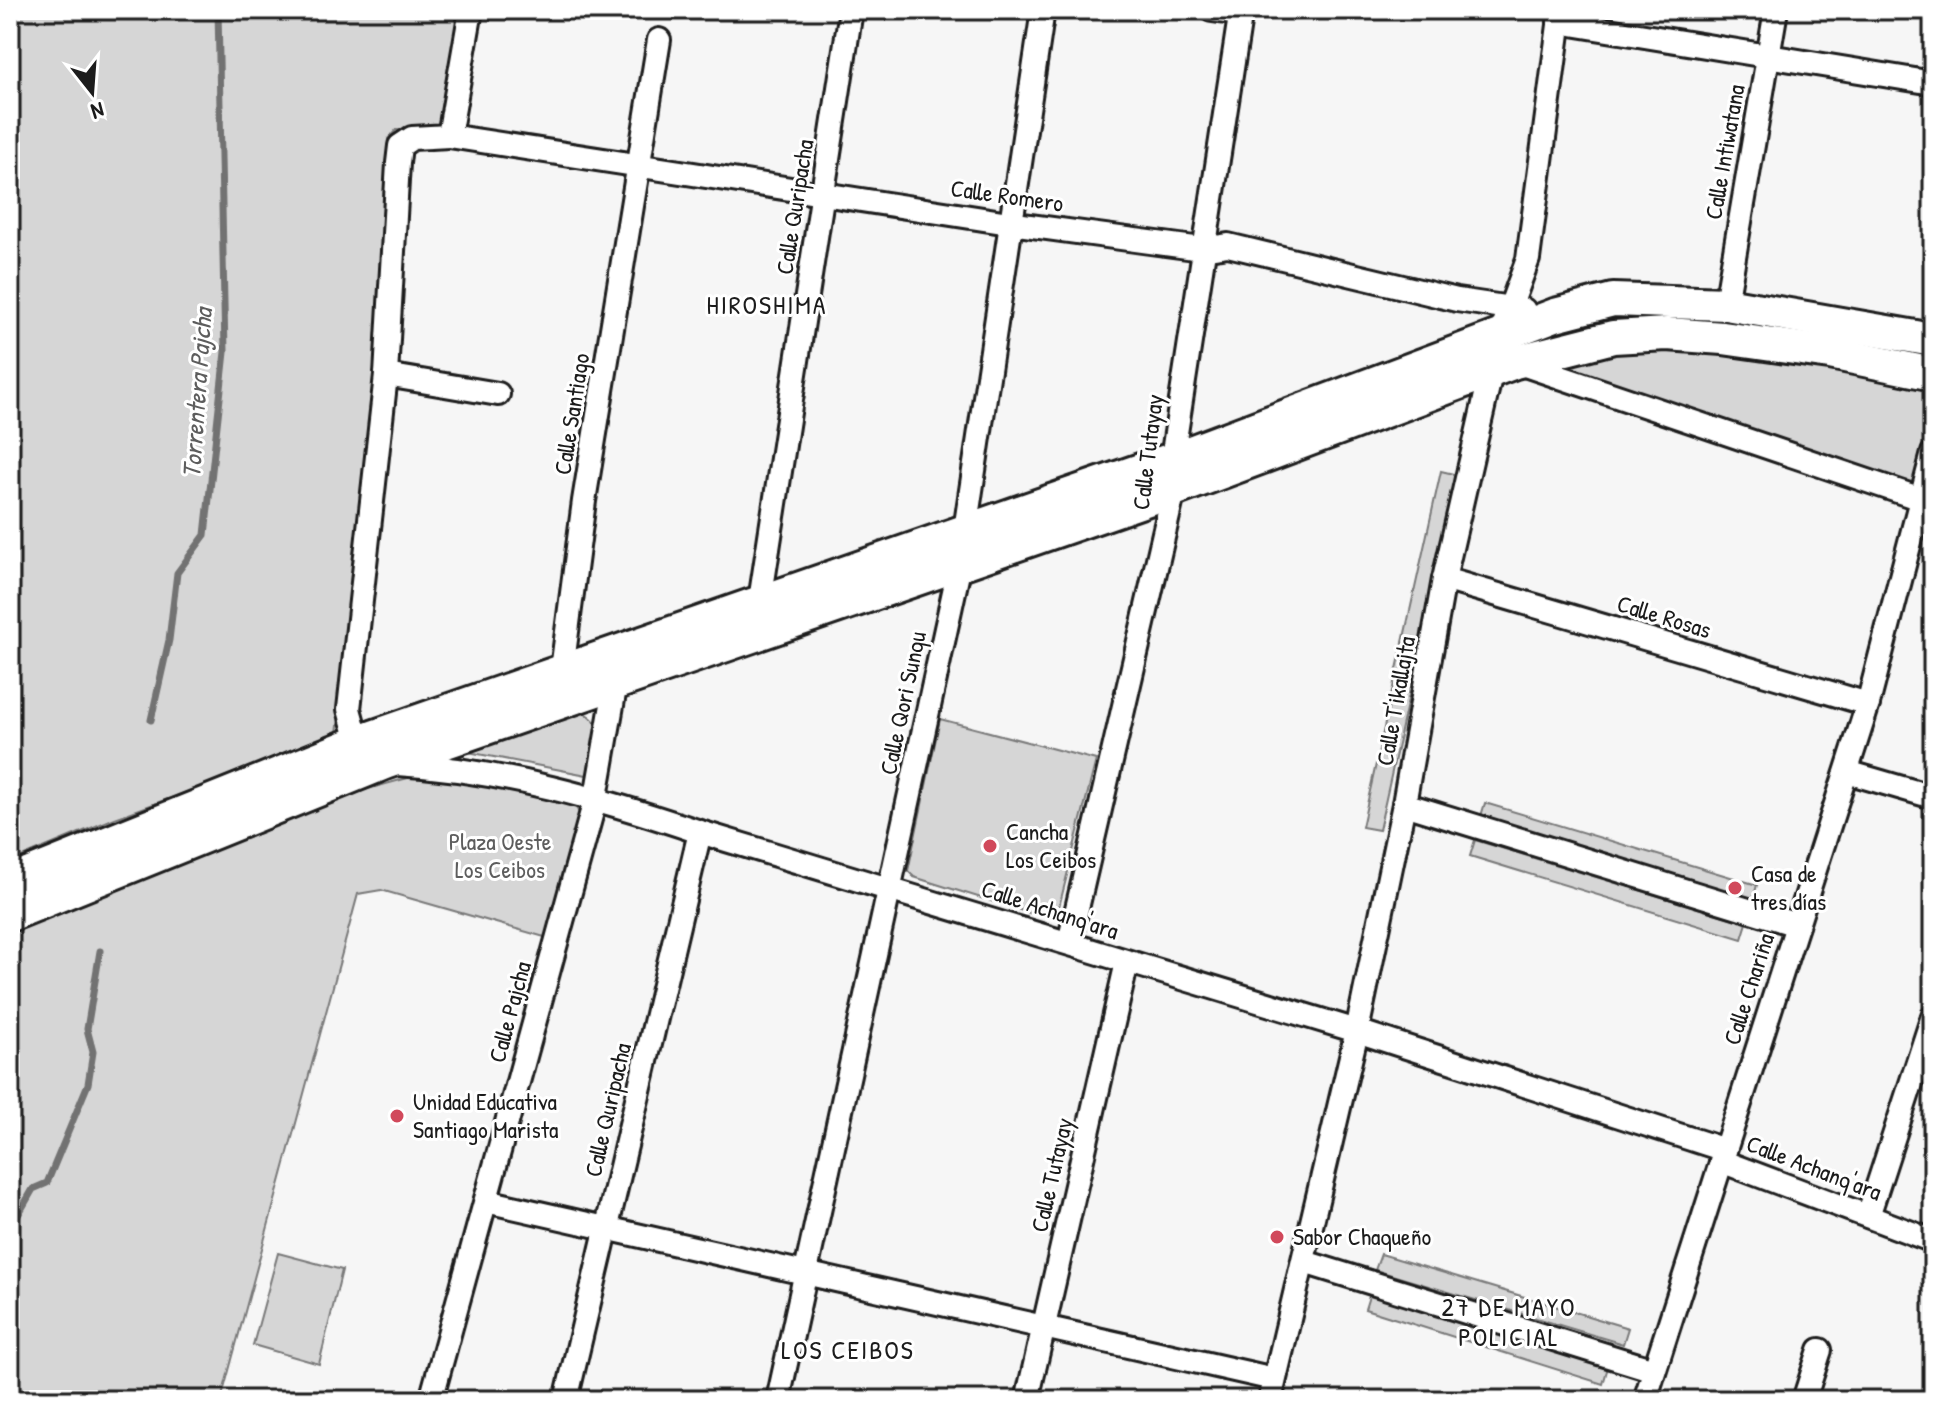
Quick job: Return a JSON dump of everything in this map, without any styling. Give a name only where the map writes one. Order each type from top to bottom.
[{"type":"main road","points":[[1502,357],[1555,315],[1613,300],[1726,304],[1933,340]]},
{"type":"main road","points":[[10,882],[385,763],[960,564],[1173,474],[1502,357],[1613,337],[1667,334],[1723,338],[1830,353],[1933,374]]},
{"type":"main road","points":[[10,915],[358,742],[964,529],[1173,474]]},
{"type":"street","points":[[449,136],[471,10]]},
{"type":"street","name":"Calle Quripacha","points":[[760,601],[851,10]]},
{"type":"street","name":"Calle Qori Sunqu","points":[[778,1400],[960,564],[1043,10]]},
{"type":"street","points":[[1212,10],[1240,12]]},
{"type":"street","name":"Calle Intiwatana","points":[[1726,304],[1776,10]]},
{"type":"street","name":"Calle Tutayay","points":[[1069,943],[1173,474],[1202,249],[1240,12]]},
{"type":"street","points":[[1560,16],[1768,57],[1933,83]]},
{"type":"street","name":"Calle T'ikallajta","points":[[1272,1390],[1357,1031],[1404,804],[1444,579],[1512,308],[1528,259],[1560,16]]},
{"type":"street","name":"Calle Santiago","points":[[562,670],[584,501],[659,40]]},
{"type":"street","name":"Calle Romero","points":[[386,375],[400,146],[412,138],[449,136],[1009,223],[1202,249],[1228,245],[1457,300],[1555,315]]},
{"type":"street","points":[[1502,357],[1921,499]]},
{"type":"street","points":[[385,763],[358,742],[349,709],[386,375],[498,394]]},
{"type":"street","name":"Calle Chariña","points":[[1645,1400],[1868,704],[1933,453]]},
{"type":"street","name":"Calle Rosas","points":[[1444,579],[1868,704]]},
{"type":"street","name":"Calle Pajcha","points":[[431,1400],[596,797],[616,682]]},
{"type":"street","name":"Calle Achanq'ara","points":[[385,763],[443,767],[596,797],[700,832],[1357,1031],[1723,1156],[1933,1241]]},
{"type":"street","points":[[1847,772],[1933,797]]},
{"type":"street","points":[[1404,804],[1797,925]]},
{"type":"street","name":"Calle Quripacha","points":[[566,1400],[700,832]]},
{"type":"street","name":"Calle Tutayay","points":[[1027,1400],[1127,962]]},
{"type":"street","points":[[1868,1216],[1933,1016]]},
{"type":"street","points":[[486,1201],[1043,1329],[1272,1390]]},
{"type":"street","points":[[1304,1262],[1654,1370]]},
{"type":"street","points":[[1804,1400],[1820,1350]]},
{"type":"green space","points":[[13,10],[464,10],[442,125],[432,131],[396,130],[388,139],[379,340],[337,734],[334,739],[115,818],[10,862],[10,164],[18,76]]},
{"type":"green space","points":[[1694,348],[1857,372],[1916,387],[1930,395],[1935,411],[1933,425],[1923,467],[1917,478],[1909,486],[1565,372],[1561,362],[1606,351]]},
{"type":"green space","points":[[1441,471],[1458,475],[1379,830],[1362,827]]},
{"type":"green space","name":"Plaza Oeste Los Ceibos","points":[[581,712],[596,723],[598,731],[597,748],[587,775],[468,752]]},
{"type":"green space","points":[[940,719],[1096,760],[1059,907],[1050,915],[1039,916],[914,877],[908,871]]},
{"type":"green space","points":[[415,776],[464,781],[575,806],[581,816],[548,938],[381,890],[358,894],[221,1400],[10,1400],[10,932],[364,790]]},
{"type":"green space","points":[[1485,803],[1757,885],[1753,899],[1481,816]]},
{"type":"green space","points":[[1475,840],[1747,923],[1742,939],[1470,856]]},
{"type":"green space","points":[[278,1253],[342,1270],[319,1364],[253,1345]]},
{"type":"green space","points":[[1381,1254],[1628,1328],[1623,1344],[1375,1270]]},
{"type":"green space","points":[[1370,1293],[1608,1367],[1603,1384],[1365,1309]]},
{"type":"waterway","name":"Torrentera Pajcha","points":[[151,720],[169,640],[177,573],[205,535],[225,352],[218,10]]},
{"type":"waterway","name":"Torrentera Pajcha","points":[[10,1229],[33,1189],[47,1183],[88,1084],[93,1052],[87,1029],[100,951]]},
{"type":"place","name":"Cancha Los Ceibos","points":[[990,846]]},
{"type":"place","name":"Casa de tres días","points":[[1735,888]]},
{"type":"place","name":"Unidad Educativa Santiago Marista","points":[[397,1116]]},
{"type":"place","name":"Sabor Chaqueño","points":[[1277,1237]]},
{"type":"district","name":"HIROSHIMA","points":[[767,305]]},
{"type":"district","name":"27 DE MAYO POLICIAL","points":[[1509,1322]]},
{"type":"district","name":"LOS CEIBOS","points":[[848,1350]]}]
